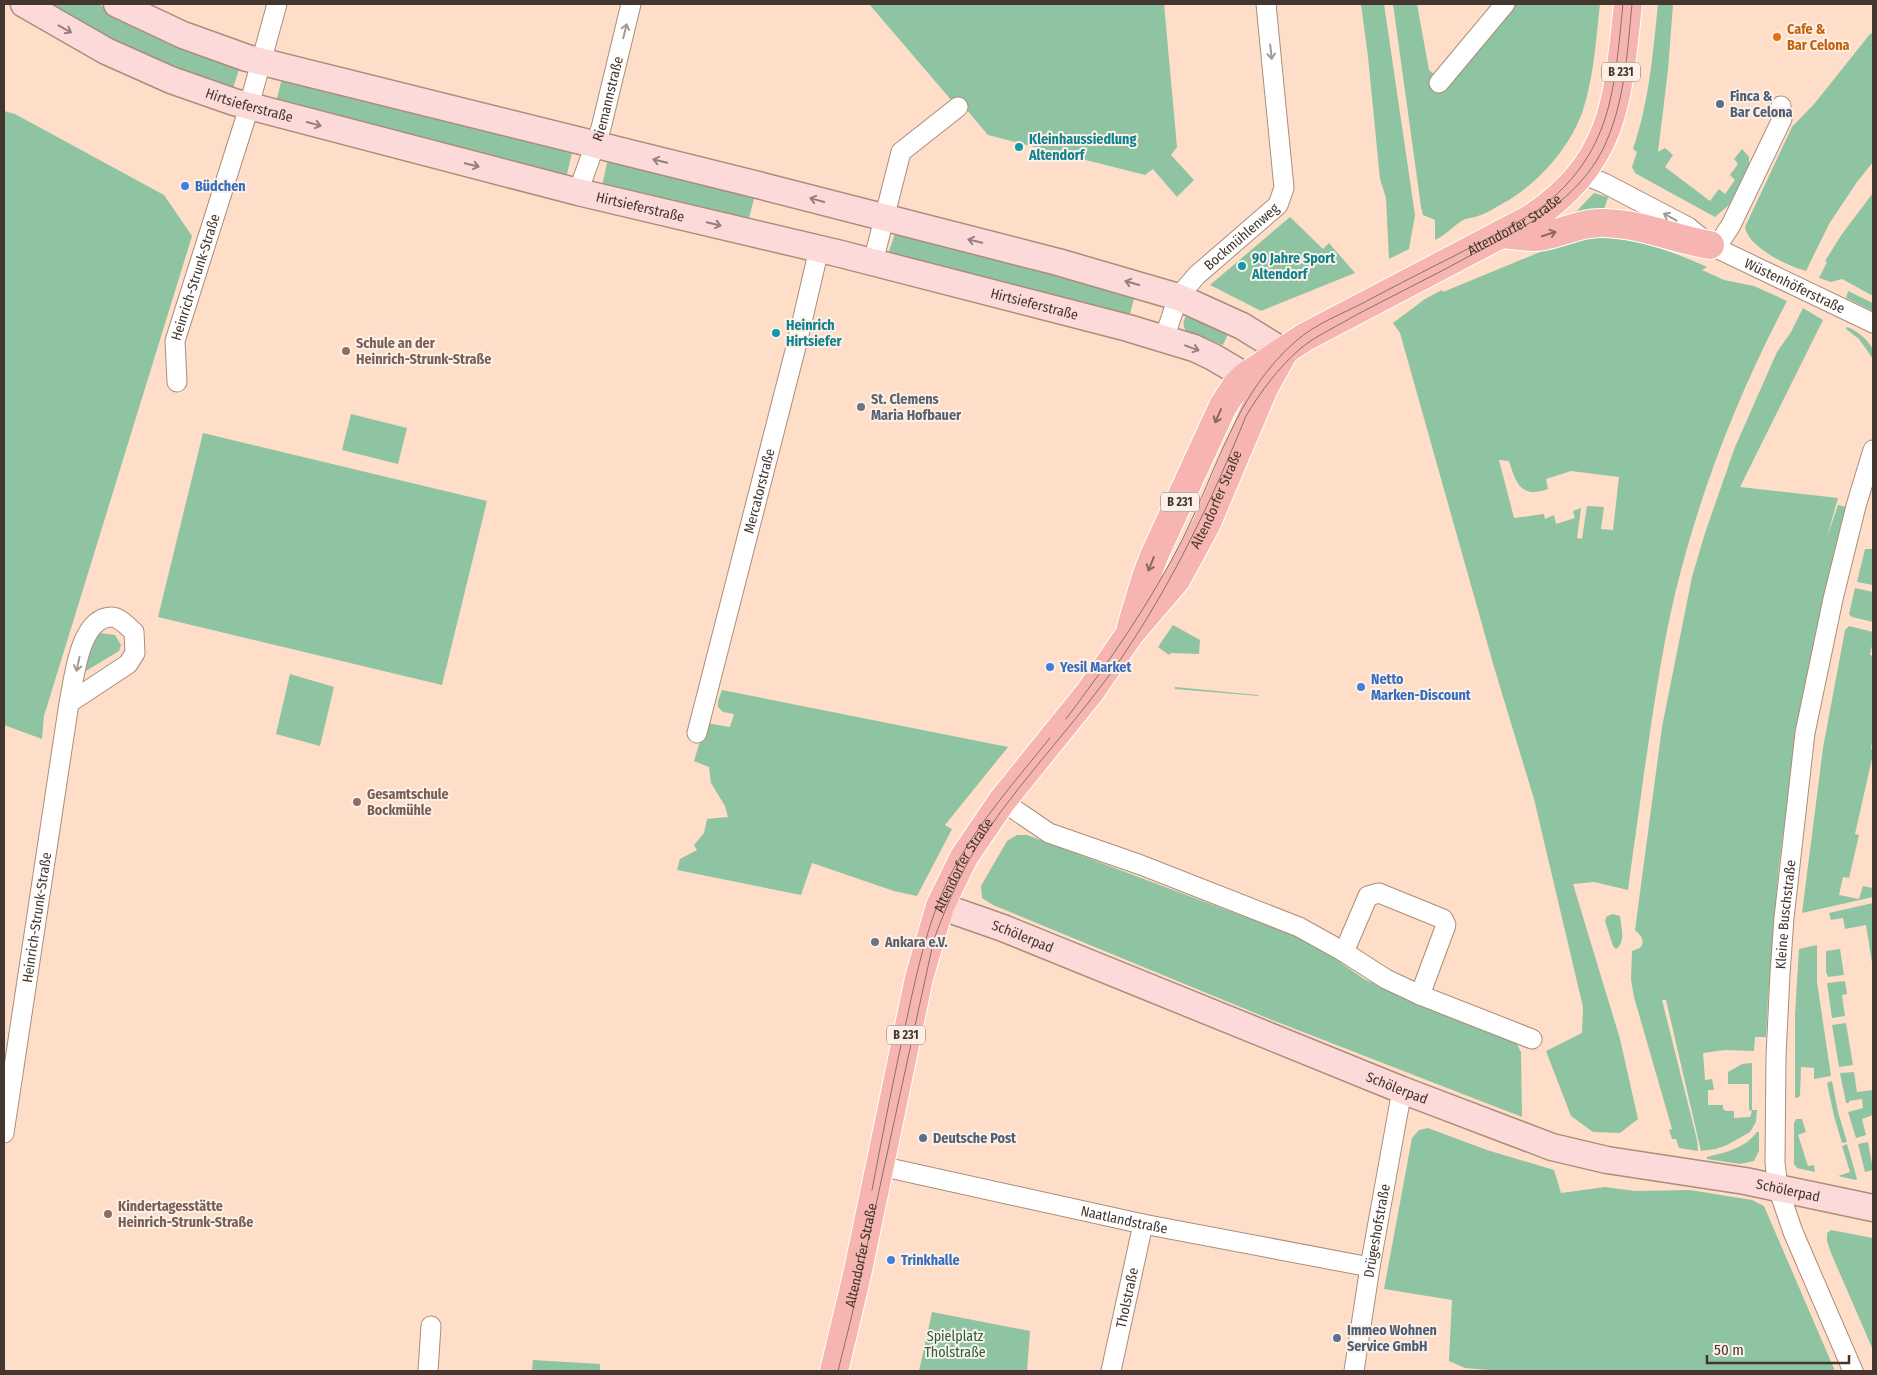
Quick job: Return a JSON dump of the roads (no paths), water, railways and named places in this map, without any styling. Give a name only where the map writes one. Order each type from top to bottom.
[{"type":"main road","name":"Hirtsieferstraße","points":[[24,4],[106,51],[171,80],[249,106],[578,192],[873,262],[1164,339],[1213,357],[1255,382]]},
{"type":"main road","points":[[117,4],[183,35],[262,63],[1058,262],[1178,297],[1242,326],[1284,352]]},
{"type":"main road","name":"Altendorfer Straße","points":[[834,1371],[880,1166],[919,978],[940,906],[964,856],[1002,801],[1090,692],[1129,635],[1154,556],[1223,406],[1236,386],[1255,382],[1284,352],[1305,337],[1543,211],[1570,188],[1582,174],[1603,138],[1614,107],[1620,77],[1628,4]]},
{"type":"main road","points":[[1501,234],[1541,237],[1577,226],[1607,223],[1644,227],[1713,246]]},
{"type":"main road","name":"Schölerpad","points":[[940,906],[1021,935],[1402,1090],[1527,1138],[1576,1154],[1722,1177],[1873,1208]]},
{"type":"street","name":"Heinrich-Strunk-Straße","points":[[176,382],[176,341],[249,106],[278,4]]},
{"type":"street","name":"Riemannstraße","points":[[578,192],[600,128],[631,4]]},
{"type":"street","name":"Bockmühlenweg","points":[[1164,339],[1178,297],[1197,275],[1278,205],[1284,188],[1266,4]]},
{"type":"street","points":[[1439,83],[1505,4]]},
{"type":"street","points":[[873,262],[901,152],[958,106]]},
{"type":"street","points":[[1713,246],[1735,216],[1782,120],[1781,106]]},
{"type":"street","name":"Wüstenhöferstraße","points":[[1582,174],[1604,182],[1688,227],[1713,246],[1873,323]]},
{"type":"street","name":"Mercatorstraße","points":[[697,733],[796,348],[819,249]]},
{"type":"street","name":"Kleine Buschstraße","points":[[1853,1371],[1793,1232],[1778,1188],[1775,1163],[1780,974],[1784,918],[1805,733],[1833,599],[1856,506],[1873,450]]},
{"type":"street","name":"Heinrich-Strunk-Straße","points":[[4,1133],[69,703],[82,644],[92,626],[111,617],[119,620],[134,632],[135,653],[128,664],[69,703]]},
{"type":"street","points":[[1002,801],[1049,833],[1141,865],[1300,927],[1386,979],[1420,995],[1532,1039]]},
{"type":"street","points":[[1344,952],[1368,896],[1378,893],[1443,919],[1446,925],[1420,995]]},
{"type":"street","name":"Drügeshofstraße","points":[[1354,1371],[1370,1267],[1402,1090]]},
{"type":"street","name":"Naatlandstraße","points":[[880,1166],[1144,1224],[1370,1267]]},
{"type":"street","name":"Tholstraße","points":[[1111,1371],[1144,1224]]},
{"type":"street","points":[[428,1371],[431,1326]]},
{"type":"tram line","points":[[1066,719],[1113,654],[1171,562],[1230,433],[1258,384],[1275,362],[1303,335],[1320,324],[1474,246],[1538,210],[1563,188],[1582,166],[1605,118],[1612,92],[1623,4]]},
{"type":"tram line","points":[[838,1371],[934,939],[950,898],[970,859],[1001,811],[1106,680],[1141,629],[1190,540],[1246,416],[1278,371],[1307,343],[1531,222],[1564,198],[1591,169],[1602,151],[1616,116],[1624,79],[1632,4]]},
{"type":"tram line","points":[[872,1190],[915,980],[937,905],[953,870],[974,835],[1050,738]]},
{"type":"place","name":"Cafe & Bar Celona","points":[[1777,37]]},
{"type":"place","name":"Finca & Bar Celona","points":[[1720,104]]},
{"type":"place","name":"Kleinhaussiedlung Altendorf","points":[[1019,147]]},
{"type":"place","name":"Büdchen","points":[[185,186]]},
{"type":"place","name":"90 Jahre Sport Altendorf","points":[[1242,266]]},
{"type":"place","name":"Heinrich Hirtsiefer","points":[[776,333]]},
{"type":"place","name":"Schule an der Heinrich-Strunk-Straße","points":[[346,351]]},
{"type":"place","name":"St. Clemens Maria Hofbauer","points":[[861,407]]},
{"type":"place","name":"Yesil Market","points":[[1050,667]]},
{"type":"place","name":"Netto Marken-Discount","points":[[1361,687]]},
{"type":"place","name":"Gesamtschule Bockmühle","points":[[357,802]]},
{"type":"place","name":"Ankara e.V.","points":[[875,942]]},
{"type":"place","name":"Deutsche Post","points":[[923,1138]]},
{"type":"place","name":"Kindertagesstätte Heinrich-Strunk-Straße","points":[[108,1214]]},
{"type":"place","name":"Trinkhalle","points":[[891,1260]]},
{"type":"place","name":"Immeo Wohnen Service GmbH","points":[[1337,1338]]},
{"type":"park label","name":"Spielplatz Tholstraße","points":[[955,1344]]}]
